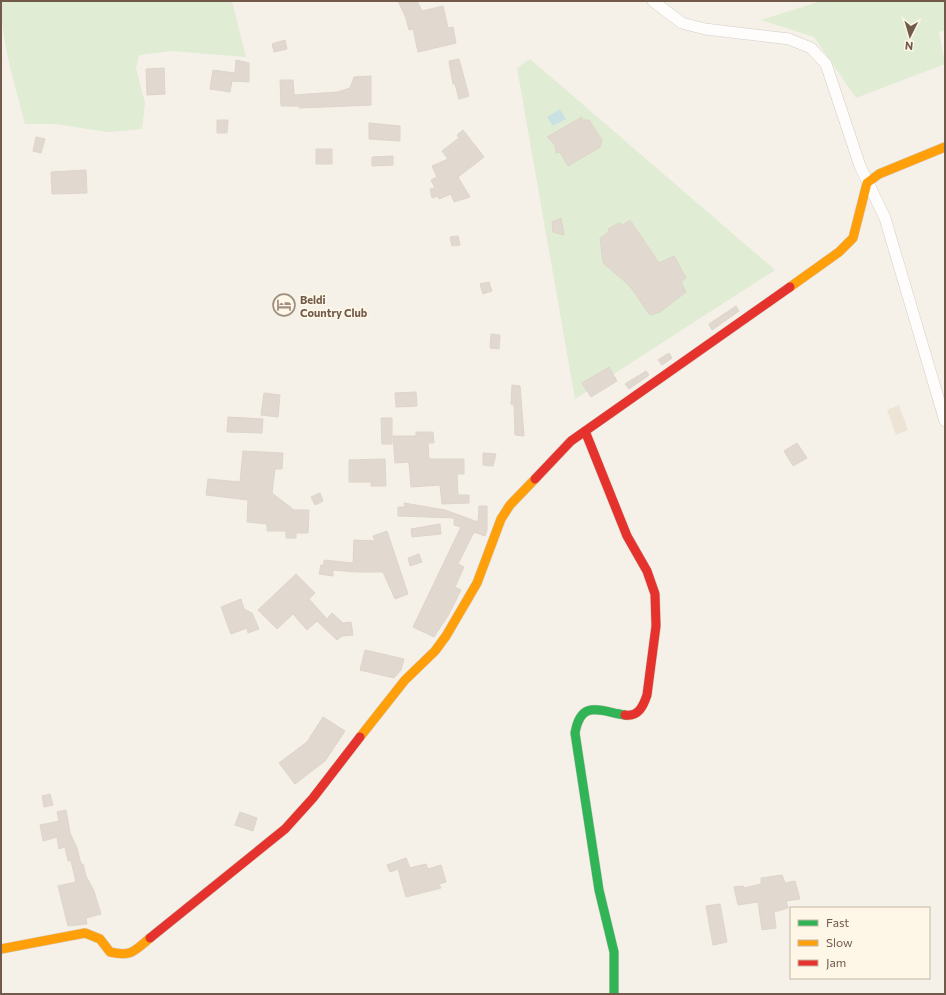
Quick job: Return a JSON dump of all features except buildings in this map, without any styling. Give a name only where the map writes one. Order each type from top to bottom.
[{"type":"street","points":[[653,1],[682,23],[705,29],[789,39],[810,48],[826,64],[867,183],[885,218],[945,421]]},
{"type":"street","points":[[1,949],[84,933],[92,934],[100,939],[110,952],[124,954],[132,952],[184,913],[285,829],[313,798],[405,680],[435,651],[461,613],[476,583],[501,519],[510,505],[571,441],[839,252],[852,238],[867,183],[879,174],[945,147]]},
{"type":"street","points":[[585,430],[602,469],[627,535],[650,578],[656,607],[650,672],[646,696],[641,709],[634,715],[624,716],[607,710],[595,709],[583,713],[576,723],[576,744],[591,845],[602,908],[614,952],[614,994]]},
{"type":"shaded area","points":[[899,405],[908,430],[896,435],[887,410]]},
{"type":"green space","points":[[1,1],[232,1],[246,57],[172,51],[139,55],[136,68],[145,103],[142,129],[108,132],[55,124],[25,124],[6,48],[3,32]]},
{"type":"green space","points":[[821,1],[945,1],[945,30],[939,32],[945,64],[856,98],[814,37],[761,20]]},
{"type":"green space","points":[[530,59],[775,270],[575,399],[517,68]]},
{"type":"water","points":[[560,109],[566,119],[553,126],[547,117]]},
{"type":"traffic: fast","points":[[614,994],[614,952],[599,890],[575,733],[578,722],[582,715],[587,711],[599,710],[625,715]]},
{"type":"traffic: slow","points":[[790,287],[839,252],[853,238],[867,183],[879,174],[945,147]]},
{"type":"traffic: slow","points":[[360,737],[405,680],[435,651],[446,636],[477,583],[501,519],[510,505],[535,479]]},
{"type":"traffic: slow","points":[[1,949],[85,933],[100,939],[110,952],[123,954],[132,952],[150,938]]},
{"type":"traffic: jam","points":[[535,479],[571,441],[790,287]]},
{"type":"traffic: jam","points":[[585,431],[627,536],[647,571],[655,594],[656,626],[647,695],[644,703],[637,713],[625,715]]},
{"type":"traffic: jam","points":[[150,938],[285,829],[313,798],[360,737]]},
{"type":"place","name":"Beldi Country Club","points":[[284,305]]}]
